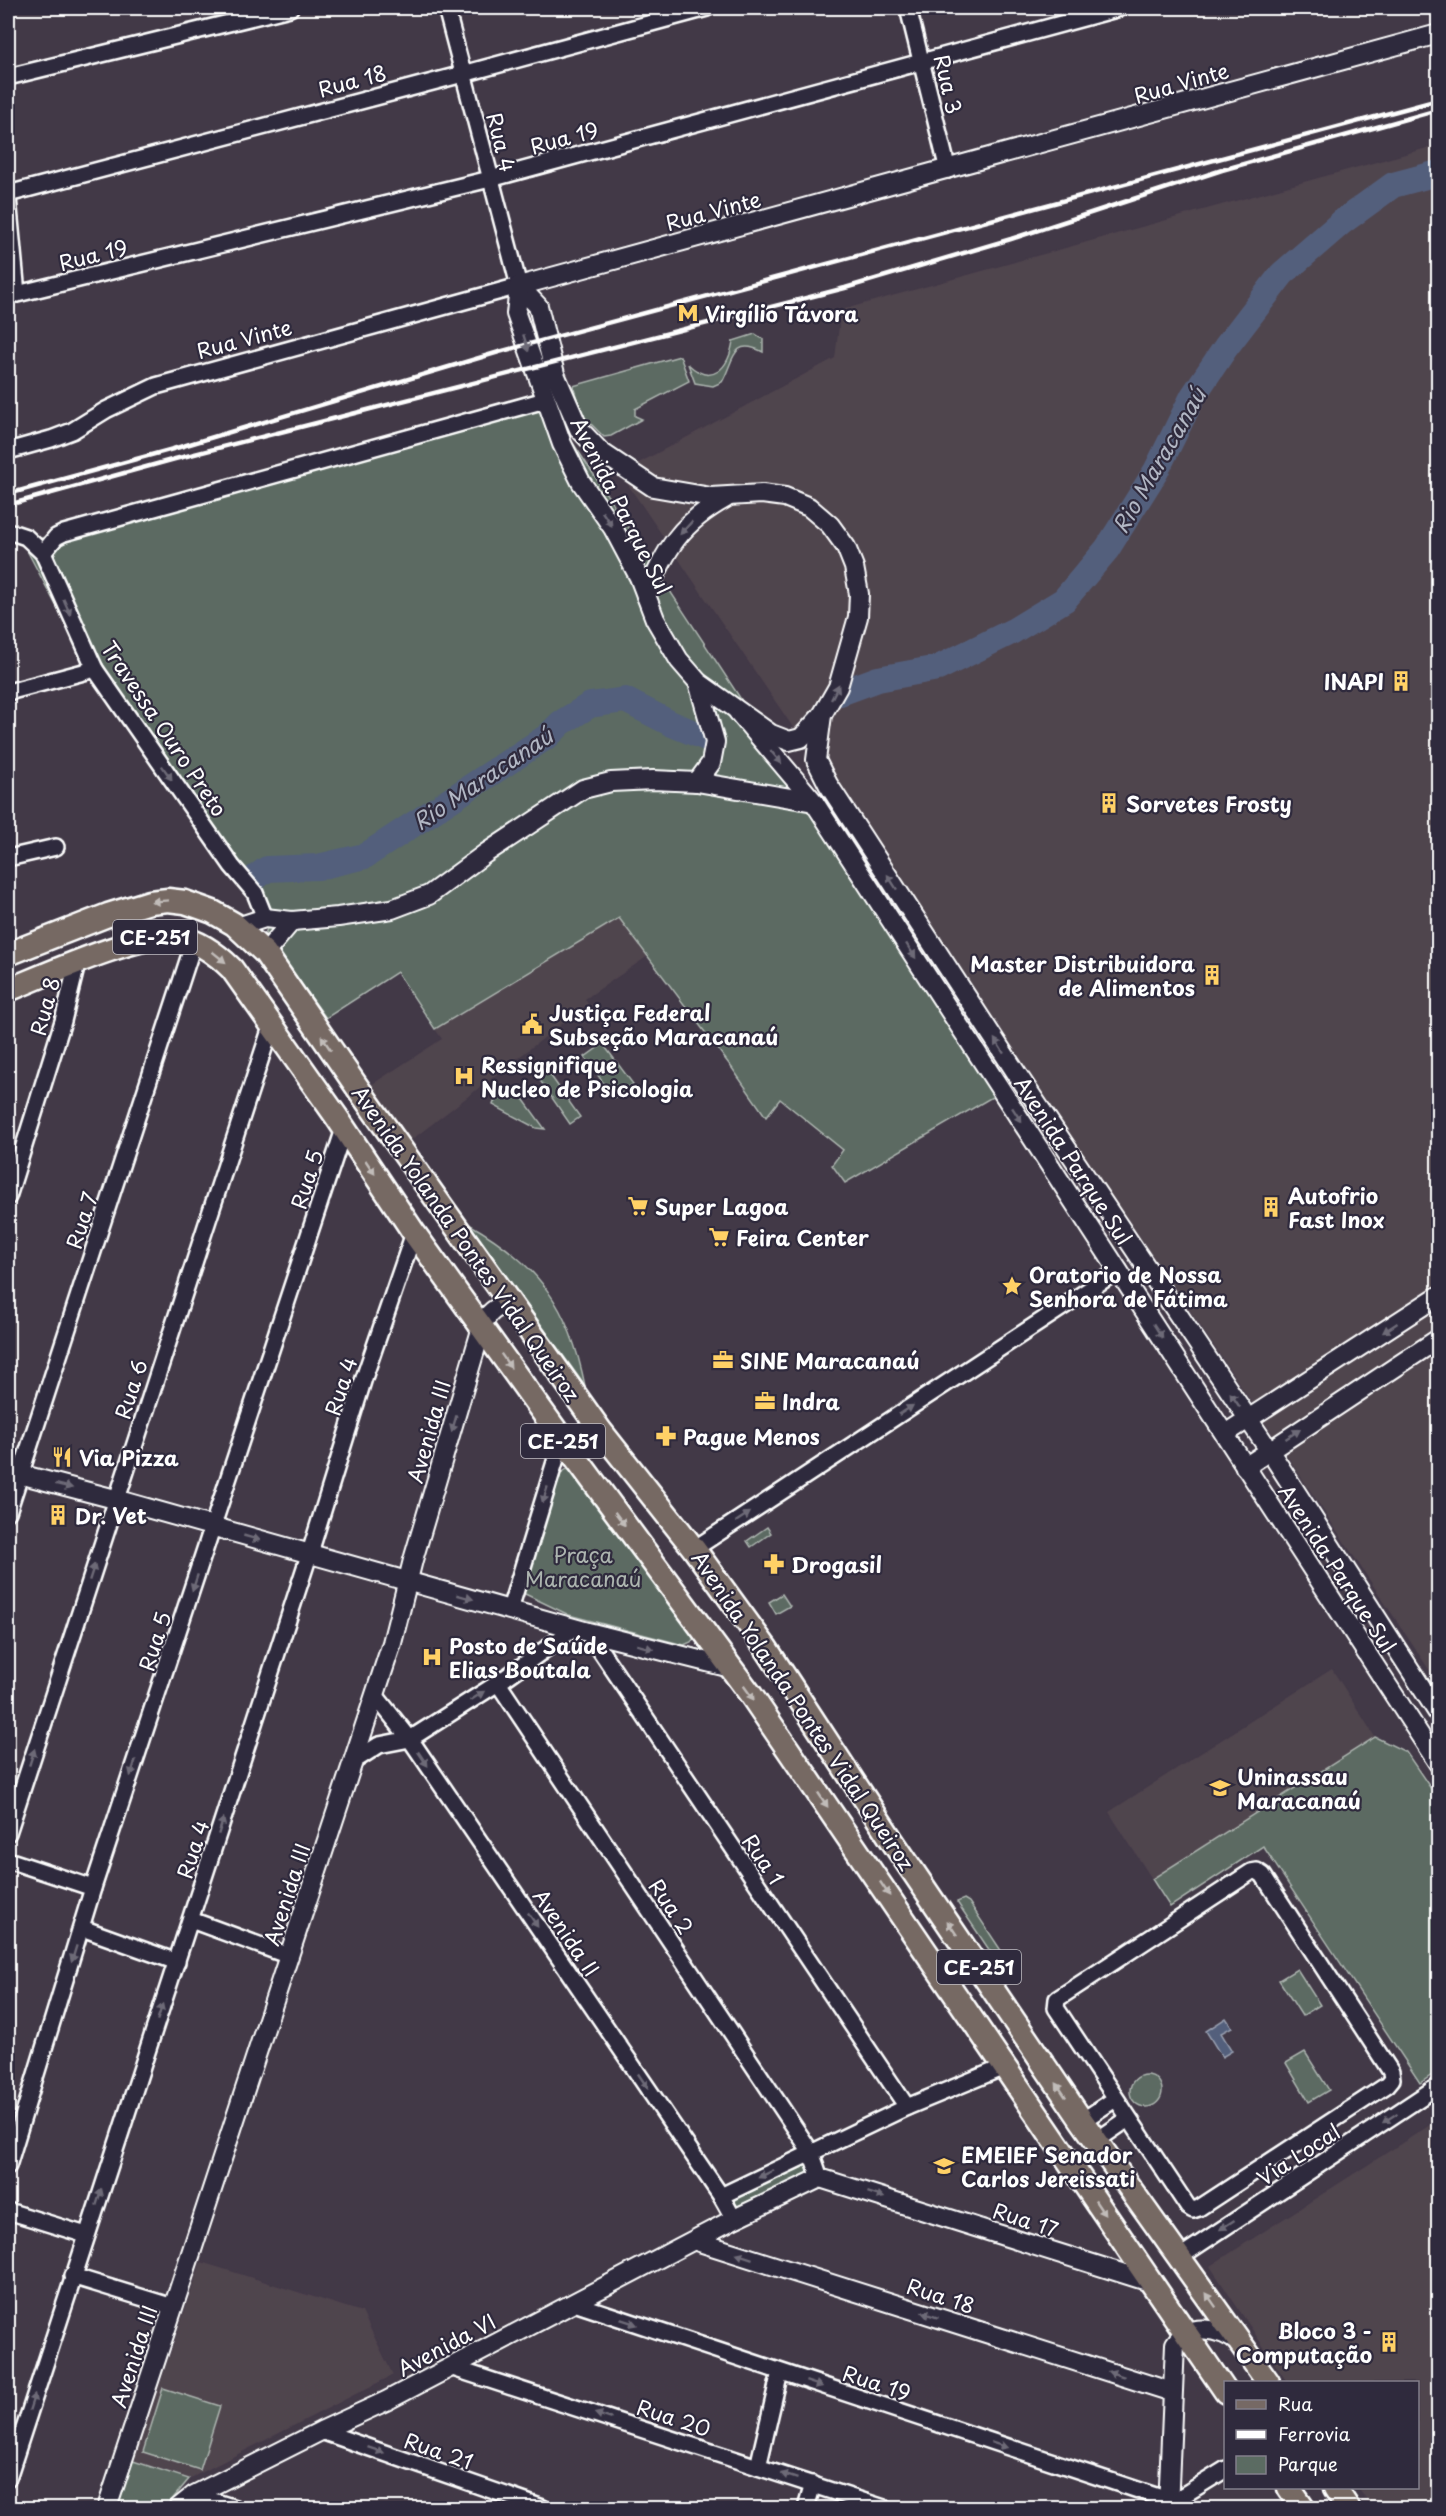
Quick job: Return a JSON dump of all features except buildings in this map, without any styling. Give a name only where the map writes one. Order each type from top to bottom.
[{"type":"main road","name":"Avenida Yolanda Pontes Vidal Queiroz","points":[[8,954],[108,915],[150,902],[168,900],[200,906],[237,927],[264,953],[600,1430],[694,1549],[766,1648],[893,1842],[1082,2121],[1244,2347],[1265,2380]]},
{"type":"main road","name":"CE-251","points":[[8,990],[150,938],[171,936],[194,942],[221,957],[232,969],[271,1027]]},
{"type":"main road","name":"Avenida Yolanda Pontes Vidal Queiroz","points":[[271,1027],[335,1116],[414,1233],[731,1668],[1224,2389]]},
{"type":"main road","points":[[335,1116],[342,1096],[358,1089]]},
{"type":"main road","points":[[839,1824],[869,1805]]},
{"type":"main road","points":[[865,1861],[893,1842]]},
{"type":"main road","points":[[1290,2489],[1303,2508]]},
{"type":"main road","points":[[1336,2489],[1348,2508]]},
{"type":"street","points":[[8,78],[290,8]]},
{"type":"street","name":"Rua 4","points":[[446,8],[519,286]]},
{"type":"street","name":"Rua 18","points":[[8,196],[707,8]]},
{"type":"street","name":"Rua 3","points":[[908,8],[923,60],[948,170]]},
{"type":"street","name":"Rua 19","points":[[11,270],[17,294],[490,179],[1120,8]]},
{"type":"street","name":"Rua Vinte","points":[[8,451],[51,440],[72,431],[106,410],[156,386],[1438,34]]},
{"type":"street","points":[[8,196],[11,270]]},
{"type":"street","name":"Avenida Parque Sul","points":[[519,286],[538,306],[555,374],[579,429],[590,442],[615,462],[653,487],[691,495],[711,497],[762,494],[785,497],[809,507],[830,525],[846,547],[854,567],[859,594],[858,617],[838,687],[822,715],[801,738],[789,741],[771,734],[738,712],[698,682],[673,650],[655,619],[639,577],[613,528],[581,482],[545,400],[516,314],[519,286]]},
{"type":"street","points":[[8,531],[26,537],[43,553],[56,537],[71,531],[545,400]]},
{"type":"street","points":[[646,596],[663,556],[681,532],[700,512],[733,495]]},
{"type":"street","name":"Travessa Ouro Preto","points":[[43,553],[95,669],[232,866],[255,893],[266,918]]},
{"type":"street","points":[[8,692],[95,669]]},
{"type":"street","points":[[697,782],[711,763],[715,742],[698,682]]},
{"type":"street","name":"Avenida Parque Sul","points":[[738,712],[814,802],[1438,1763]]},
{"type":"street","name":"Avenida Parque Sul","points":[[822,715],[816,759],[828,784],[1019,1077],[1269,1450],[1438,1713]]},
{"type":"street","points":[[237,927],[266,918],[292,921],[392,909],[429,895],[494,848],[583,789],[611,782],[653,780],[697,782],[814,802]]},
{"type":"street","points":[[8,858],[56,847]]},
{"type":"street","points":[[264,953],[292,921]]},
{"type":"street","name":"Rua 7","points":[[8,1512],[14,1473],[194,942]]},
{"type":"street","name":"Rua 8","points":[[8,1197],[63,1021],[77,964]]},
{"type":"street","name":"Rua 6","points":[[8,1833],[115,1499],[271,1027]]},
{"type":"street","name":"Rua 5","points":[[8,2166],[93,1888],[214,1527],[335,1116]]},
{"type":"street","name":"Rua 4","points":[[8,2478],[72,2276],[191,1920],[364,1378],[414,1233]]},
{"type":"street","points":[[694,1549],[1119,1270]]},
{"type":"street","points":[[1225,1434],[1438,1296]]},
{"type":"street","name":"Avenida III","points":[[107,2508],[392,1643],[482,1327],[490,1313],[496,1308],[510,1304]]},
{"type":"street","points":[[1245,1467],[1438,1339]]},
{"type":"street","points":[[510,1609],[562,1439]]},
{"type":"street","points":[[14,1473],[115,1499],[582,1630],[731,1668]]},
{"type":"street","points":[[354,1761],[379,1745],[410,1739],[582,1630]]},
{"type":"street","name":"Rua 1","points":[[582,1630],[907,2107]]},
{"type":"street","name":"Rua 2","points":[[498,1683],[811,2152],[820,2178]]},
{"type":"street","name":"Avenida II","points":[[375,1695],[410,1739],[722,2196],[734,2219]]},
{"type":"street","points":[[8,1860],[93,1888]]},
{"type":"street","points":[[1257,1871],[1263,1875],[1391,2072],[1392,2079],[1387,2085],[1193,2210],[1188,2207],[1114,2099],[1056,2008],[1057,1999],[1251,1872],[1257,1871]]},
{"type":"street","points":[[191,1920],[289,1956]]},
{"type":"street","points":[[82,1928],[177,1962]]},
{"type":"street","points":[[722,2196],[907,2107],[1004,2067]]},
{"type":"street","name":"Via Local","points":[[1180,2257],[1438,2086]]},
{"type":"street","points":[[1082,2121],[1114,2099]]},
{"type":"street","points":[[1096,2141],[1128,2119]]},
{"type":"street","name":"Rua 17","points":[[820,2178],[1150,2282]]},
{"type":"street","name":"Avenida VI","points":[[178,2508],[194,2495],[386,2401],[696,2241],[734,2219],[820,2178]]},
{"type":"street","points":[[8,2211],[86,2235]]},
{"type":"street","name":"Rua 18","points":[[696,2241],[1172,2392]]},
{"type":"street","points":[[72,2276],[172,2307]]},
{"type":"street","name":"Rua 19","points":[[574,2303],[1168,2504]]},
{"type":"street","points":[[1168,2504],[1175,2344],[1186,2334],[1197,2329],[1220,2332],[1244,2347]]},
{"type":"street","name":"Rua 20","points":[[450,2367],[884,2508]]},
{"type":"street","points":[[758,2467],[780,2372]]},
{"type":"street","name":"Rua 21","points":[[321,2431],[543,2508]]},
{"type":"street","points":[[1168,2504],[1224,2470]]},
{"type":"street","points":[[806,2508],[813,2484]]},
{"type":"street","points":[[194,2495],[235,2508]]},
{"type":"shaded area","points":[[1438,145],[1438,1683],[1224,1361],[620,473],[835,358],[841,310]]},
{"type":"shaded area","points":[[619,918],[648,956],[585,999],[588,1004],[410,1141],[371,1085],[442,1039],[435,1029]]},
{"type":"shaded area","name":"Uninassau Maracanaú","points":[[1332,1669],[1375,1737],[1152,1879],[1109,1812]]},
{"type":"shaded area","points":[[1438,2120],[1438,2508],[1372,2508],[1359,2489],[1419,2489],[1419,2381],[1286,2381],[1210,2266]]},
{"type":"shaded area","points":[[201,2262],[362,2312],[393,2375],[189,2479],[134,2461]]},
{"type":"green space","points":[[755,334],[763,339],[763,352],[745,347],[739,349],[722,382],[713,386],[695,383],[688,364],[697,371],[712,374],[718,371],[728,359],[733,341]]},
{"type":"green space","points":[[680,356],[689,381],[635,409],[635,416],[642,419],[611,436],[604,437],[582,415],[573,386]]},
{"type":"green space","points":[[551,400],[573,443],[999,1093],[845,1183],[832,1165],[843,1150],[780,1099],[766,1117],[619,918],[435,1029],[397,972],[326,1018],[265,934],[271,918],[92,673],[23,543]]},
{"type":"green space","points":[[603,1044],[633,1084],[614,1098],[585,1057]]},
{"type":"green space","points":[[548,1072],[580,1117],[570,1124],[539,1079]]},
{"type":"green space","points":[[516,1089],[545,1129],[536,1128],[493,1105],[494,1102]]},
{"type":"green space","points":[[469,1224],[514,1255],[547,1290],[570,1333],[579,1358],[585,1386]]},
{"type":"green space","name":"Praça Maracanaú","points":[[567,1469],[573,1472],[695,1637],[691,1642],[684,1645],[569,1615],[523,1593],[561,1473]]},
{"type":"green space","points":[[767,1527],[771,1533],[751,1547],[747,1541]]},
{"type":"green space","points":[[782,1594],[790,1606],[776,1614],[769,1602]]},
{"type":"green space","points":[[1375,1737],[1406,1752],[1438,1799],[1438,2071],[1420,2083],[1263,1846],[1170,1907],[1152,1879]]},
{"type":"green space","points":[[964,1899],[969,1902],[1004,1955],[996,1960],[957,1902]]},
{"type":"green space","points":[[1297,1969],[1320,2005],[1302,2016],[1279,1980]]},
{"type":"green space","points":[[1305,2052],[1329,2090],[1309,2102],[1286,2063]]},
{"type":"green space","points":[[1146,2075],[1157,2080],[1162,2091],[1157,2102],[1146,2107],[1135,2102],[1130,2091],[1135,2080]]},
{"type":"green space","points":[[808,2162],[812,2176],[740,2213],[730,2195]]},
{"type":"green space","points":[[163,2388],[220,2406],[200,2470],[143,2452]]},
{"type":"green space","points":[[130,2460],[189,2479],[165,2508],[114,2508]]},
{"type":"water","points":[[1226,2018],[1232,2027],[1221,2033],[1232,2051],[1222,2057],[1206,2031]]},
{"type":"waterway","name":"Rio Maracanaú","points":[[840,693],[878,679],[938,668],[1013,631],[1064,600],[1107,549],[1156,471],[1193,396],[1226,347],[1282,274],[1342,222],[1393,185],[1438,173]]},
{"type":"waterway","name":"Rio Maracanaú","points":[[251,881],[267,869],[318,867],[365,856],[548,736],[561,723],[590,705],[625,700],[672,724],[711,740]]},
{"type":"railway","points":[[8,494],[173,449],[499,352],[1438,100]]},
{"type":"railway","points":[[8,505],[175,459],[845,288],[1011,239],[1222,170],[1438,110]]},
{"type":"place","name":"Virgílio Távora","points":[[688,313]]},
{"type":"place","name":"INAPI","points":[[1401,681]]},
{"type":"place","name":"Sorvetes Frosty","points":[[1109,803]]},
{"type":"place","name":"Master Distribuidora de Alimentos","points":[[1212,975]]},
{"type":"place","name":"Justiça Federal Subseção Maracanaú","points":[[532,1024]]},
{"type":"place","name":"Ressignifique Nucleo de Psicologia","points":[[464,1076]]},
{"type":"place","name":"Super Lagoa","points":[[638,1206]]},
{"type":"place","name":"Autofrio Fast Inox","points":[[1271,1207]]},
{"type":"place","name":"Feira Center","points":[[719,1237]]},
{"type":"place","name":"Oratorio de Nossa Senhora de Fátima","points":[[1012,1286]]},
{"type":"place","name":"SINE Maracanaú","points":[[723,1360]]},
{"type":"place","name":"Indra","points":[[765,1401]]},
{"type":"place","name":"Pague Menos","points":[[666,1436]]},
{"type":"place","name":"Via Pizza","points":[[62,1457]]},
{"type":"place","name":"Dr. Vet","points":[[58,1515]]},
{"type":"place","name":"Drogasil","points":[[774,1564]]},
{"type":"place","name":"Posto de Saúde Elias Boutala","points":[[432,1657]]},
{"type":"place","name":"Uninassau Maracanaú","points":[[1220,1788]]},
{"type":"place","name":"EMEIEF Senador Carlos Jereissati","points":[[944,2166]]},
{"type":"place","name":"Bloco 3 - Computação","points":[[1389,2342]]}]
